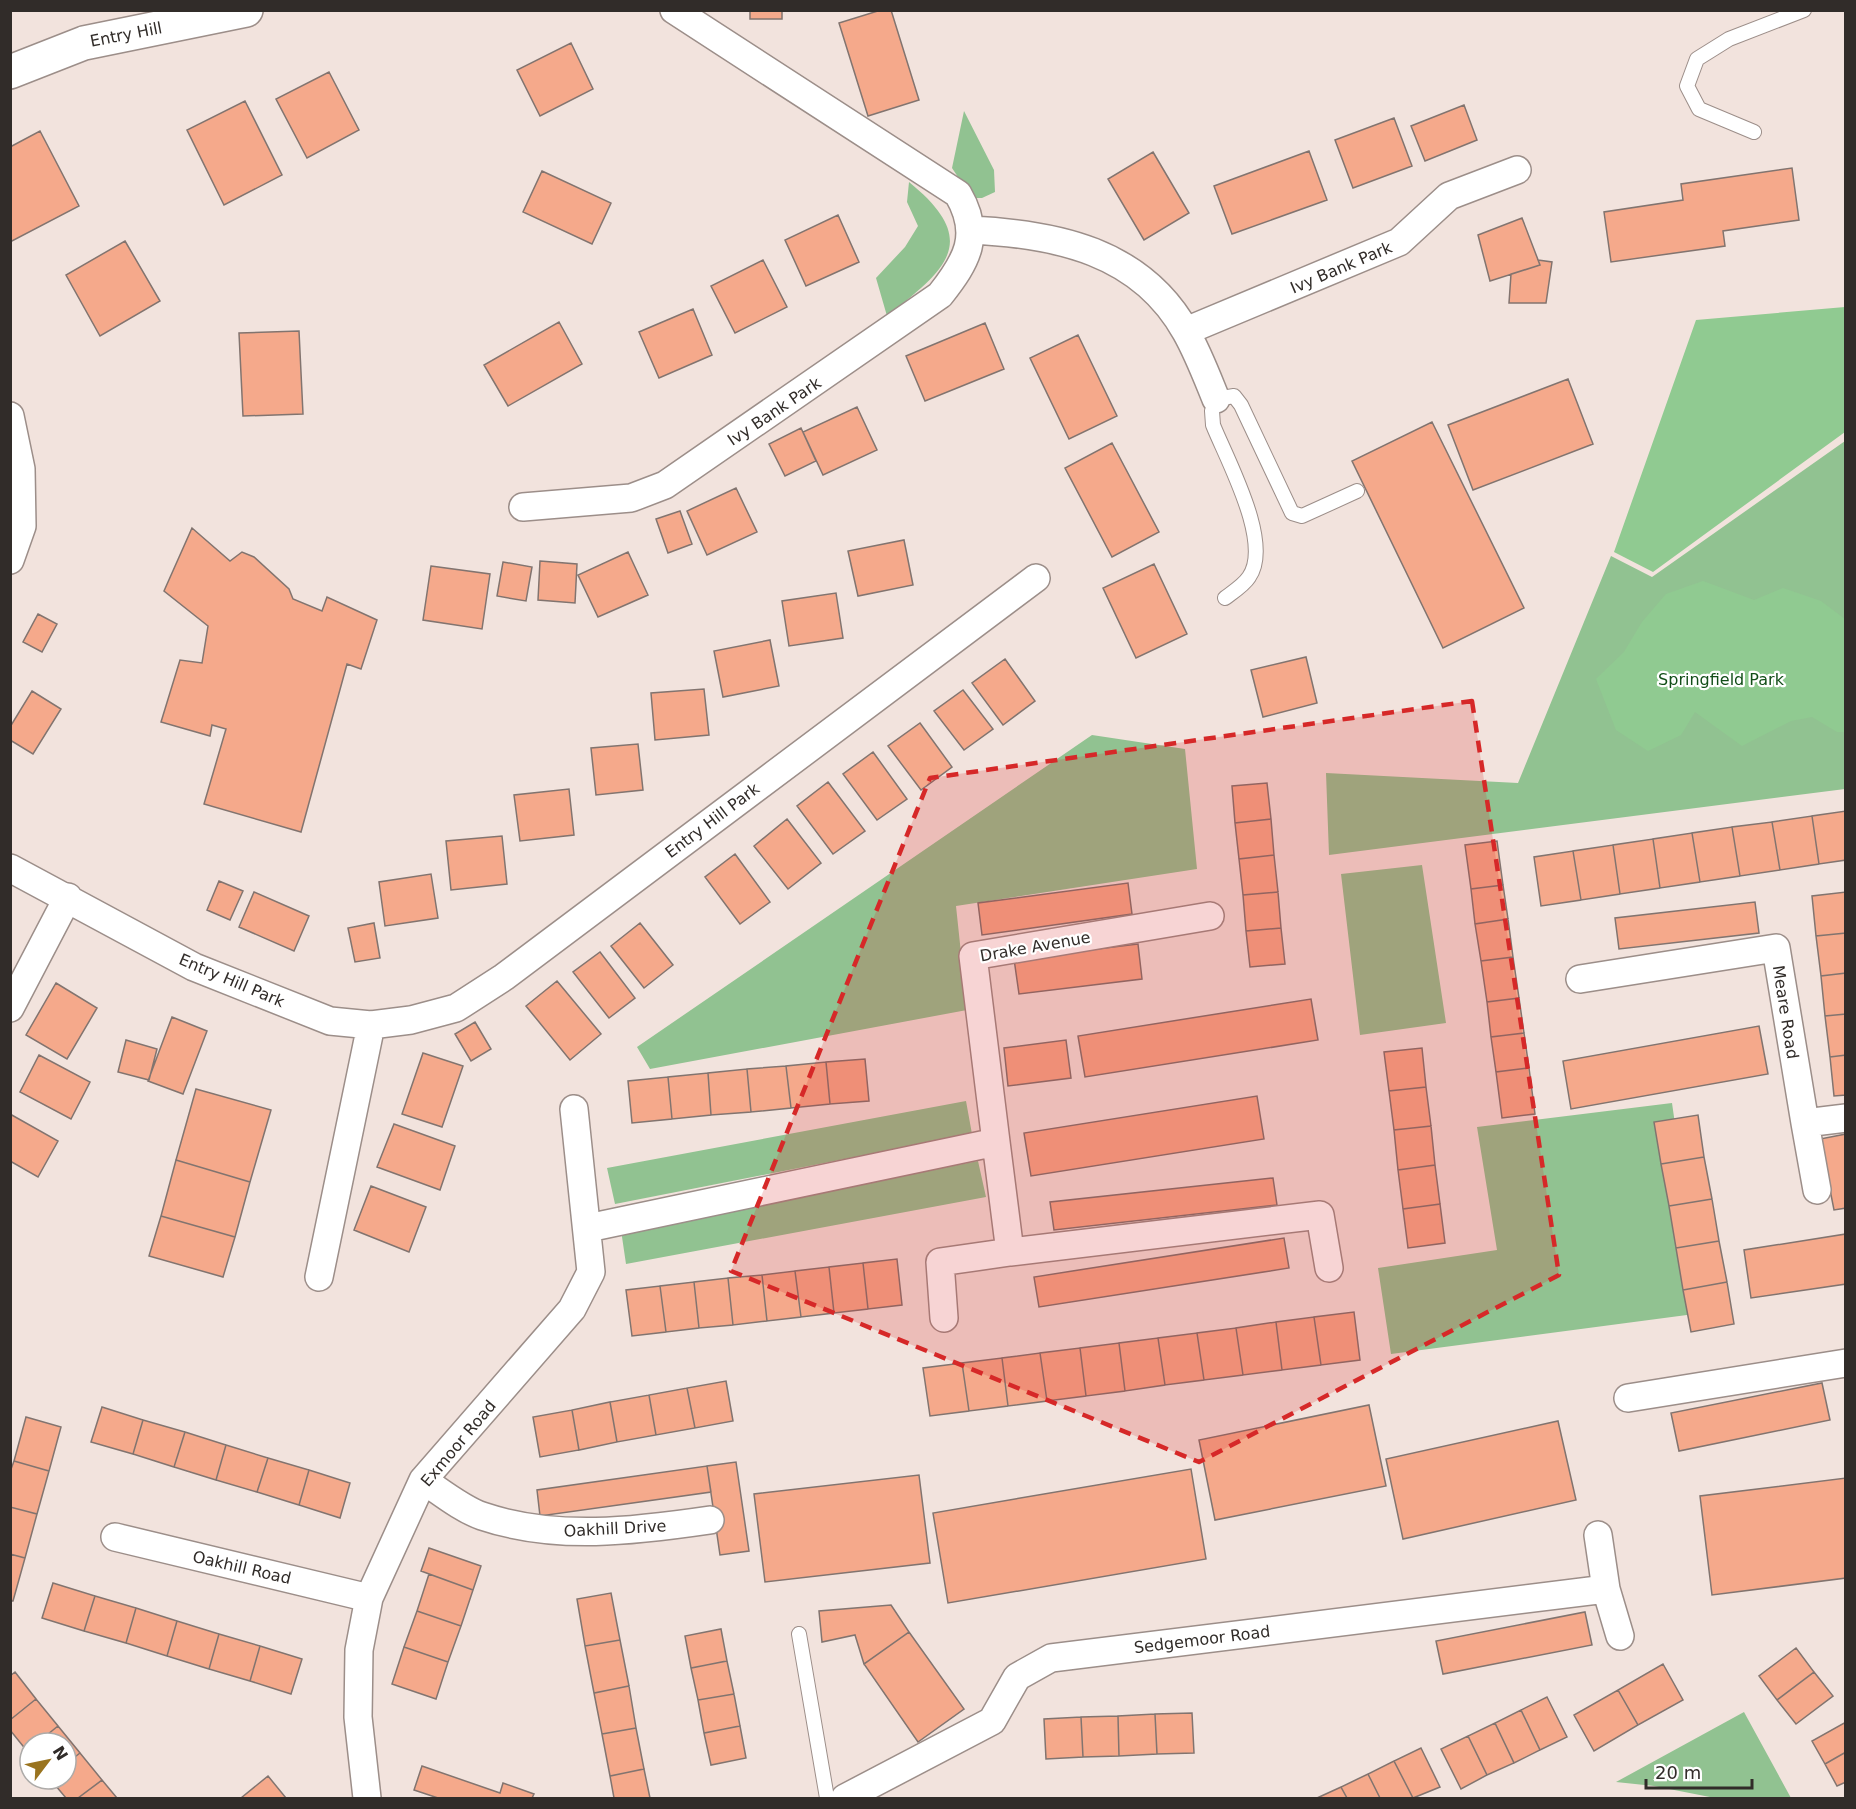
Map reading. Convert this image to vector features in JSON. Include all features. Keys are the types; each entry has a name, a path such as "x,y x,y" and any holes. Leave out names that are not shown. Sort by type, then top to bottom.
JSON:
{"street":[{"name":"Entry Hill","path":"10,72 84,42 246,10"},
{"path":"674,10 958,194 966,209 971,230 1024,233 1066,242 1134,270 1159,294 1186,331 1216,399"},
{"name":"Ivy Bank Park","path":"1186,331 1399,242 1449,196 1517,170"},
{"name":"Ivy Bank Park","path":"523,507 632,498 665,485 940,295 963,266 971,230"},
{"path":"10,416 21,469 22,526 10,560"},
{"name":"Entry Hill Park","path":"10,868 68,897 194,967 330,1021 371,1025 411,1020 456,1008 504,977 1036,578"},
{"path":"10,1008 68,897"},
{"name":"Drake Avenue","path":"1010,1252 973,956 1210,916"},
{"name":"Meare Road","path":"1580,979 1776,948 1805,1123"},
{"path":"320,1277 371,1025"},
{"name":"Exmoor Road","path":"368,1798 358,1717 359,1650 369,1598 423,1480 572,1309 591,1272 574,1109"},
{"path":"1817,1190 1805,1123 1845,1118"},
{"path":"588,1228 996,1142"},
{"path":"944,1318 940,1262 1010,1252 1320,1215 1329,1268"},
{"path":"1628,1398 1845,1363"},
{"name":"Oakhill Drive","path":"423,1480 481,1516 553,1532 650,1529 710,1520"},
{"path":"1598,1535 1606,1589 1620,1636"},
{"name":"Oakhill Road","path":"115,1537 369,1598"},
{"name":"Sedgemoor Road","path":"845,1798 992,1721 1017,1677 1051,1658 1606,1589"}],"lane":[{"path":"1754,132 1699,109 1688,86 1697,59 1729,39 1804,10"},
{"path":"1225,598 1250,577 1257,558 1254,527 1213,425 1212,411 1216,399 1234,396 1241,405 1292,513 1302,516 1357,490"},
{"path":"799,1634 827,1798"}],"highlighted area":[{"path":"1472,701 1559,1275 1199,1462 731,1271 930,778"}],"green space":[{"path":"964,111 994,170 995,192 982,198 972,198 952,168"},
{"path":"909,182 932,203 945,222 950,239 948,254 939,269 925,284 887,316 876,278 905,247 918,226 907,202"},
{"path":"1845,307 1845,432 1653,572 1614,552 1696,320"},
{"name":"Springfield Park","path":"1845,441 1845,789 1329,855 1326,773 1518,783 1611,556 1652,577"},
{"path":"1703,581 1754,600 1783,588 1821,601 1845,619 1845,732 1837,732 1812,717 1791,721 1742,746 1695,712 1681,735 1648,751 1616,730 1596,679 1624,652 1642,622 1666,594"},
{"path":"1092,735 1185,749 1197,869 956,906 967,1010 650,1069 637,1047"},
{"path":"1422,865 1446,1023 1360,1035 1341,874"},
{"path":"966,1101 972,1134 615,1204 607,1168"},
{"path":"1672,1103 1702,1313 1391,1354 1378,1268 1497,1250 1477,1127"},
{"path":"978,1161 986,1197 626,1264 621,1230"},
{"path":"1744,1712 1791,1798 1715,1798 1654,1786 1616,1782"}],"building":[{"path":"750,10 782,10 782,19 750,19"},
{"path":"881,10 891,10 919,100 868,116 839,23"},
{"path":"571,43 593,89 540,116 517,70"},
{"path":"329,72 359,130 307,158 276,99"},
{"path":"245,101 282,175 224,205 187,130"},
{"path":"1464,105 1477,140 1425,161 1411,126"},
{"path":"1394,118 1412,166 1353,188 1335,140"},
{"path":"40,131 79,206 10,242 10,147"},
{"path":"1309,151 1327,200 1232,234 1214,186"},
{"path":"1153,152 1189,213 1144,240 1108,179"},
{"path":"1792,168 1799,220 1723,231 1725,246 1611,262 1604,212 1683,200 1681,184"},
{"path":"542,171 611,203 592,244 523,212"},
{"path":"838,215 859,262 806,286 785,240"},
{"path":"1522,218 1540,265 1490,281 1478,235"},
{"path":"125,241 160,301 100,336 66,275"},
{"path":"763,260 787,307 735,333 711,286"},
{"path":"1538,260 1552,262 1546,303 1509,303 1511,274 1540,265"},
{"path":"693,309 712,355 659,378 639,332"},
{"path":"559,322 582,364 508,406 484,365"},
{"path":"985,323 1004,369 925,401 906,356"},
{"path":"299,331 303,414 243,416 239,333"},
{"path":"1078,335 1117,416 1069,439 1030,358"},
{"path":"1568,379 1593,444 1473,490 1448,425"},
{"path":"857,407 877,450 823,475 803,432"},
{"path":"1432,422 1524,608 1443,648 1352,461"},
{"path":"801,428 816,461 785,476 769,444"},
{"path":"1112,443 1159,532 1112,557 1065,468"},
{"path":"736,488 757,532 707,555 687,511"},
{"path":"680,511 692,544 668,553 656,519"},
{"path":"192,528 230,561 242,552 254,557 289,589 293,599 322,611 327,597 377,620 361,669 347,664 301,832 204,804 226,729 212,725 210,736 161,722 180,660 202,663 208,626 164,591"},
{"path":"904,540 913,585 858,596 848,551"},
{"path":"628,552 648,595 598,617 578,575"},
{"path":"540,561 577,564 575,603 538,600"},
{"path":"503,562 532,567 526,601 497,596"},
{"path":"1154,564 1187,634 1136,658 1103,588"},
{"path":"431,566 490,574 482,629 423,620"},
{"path":"836,593 843,638 789,646 782,601"},
{"path":"38,614 57,624 42,652 23,642"},
{"path":"770,640 779,686 723,697 714,651"},
{"path":"1306,657 1317,703 1263,717 1251,670"},
{"path":"1005,659 1035,701 1003,725 972,683"},
{"path":"704,689 709,735 655,740 651,693"},
{"path":"963,690 993,729 964,750 934,711"},
{"path":"32,691 61,709 33,754 10,740 10,727"},
{"path":"920,723 952,767 921,790 888,746"},
{"path":"638,744 643,790 596,795 591,748"},
{"path":"873,752 907,799 877,820 843,774"},
{"path":"828,782 865,831 833,854 797,806"},
{"path":"1267,783 1271,819 1235,823 1232,786"},
{"path":"569,789 574,835 520,841 514,795"},
{"path":"1846,811 1846,860 1819,864 1812,816"},
{"path":"1812,816 1819,864 1780,870 1772,822"},
{"path":"787,819 821,863 788,889 754,846"},
{"path":"1271,819 1274,855 1239,859 1235,823"},
{"path":"1772,822 1780,870 1740,876 1732,827"},
{"path":"1732,827 1740,876 1700,882 1692,833"},
{"path":"1692,833 1700,882 1660,888 1653,839"},
{"path":"502,836 507,884 451,890 446,841"},
{"path":"1653,839 1660,888 1620,894 1613,845"},
{"path":"1497,841 1503,885 1471,889 1465,845"},
{"path":"1613,845 1620,894 1581,900 1573,851"},
{"path":"1573,851 1581,900 1541,906 1534,857"},
{"path":"735,854 770,902 740,924 705,877"},
{"path":"1274,855 1278,892 1243,895 1239,859"},
{"path":"431,874 438,918 385,926 379,882"},
{"path":"219,881 243,891 230,920 207,910"},
{"path":"1128,883 1132,914 982,935 978,903"},
{"path":"1503,885 1508,919 1475,924 1471,889"},
{"path":"254,892 309,916 294,951 239,927"},
{"path":"1278,892 1281,928 1246,931 1243,895"},
{"path":"1846,892 1846,933 1816,936 1812,896"},
{"path":"1755,902 1759,933 1619,949 1615,918"},
{"path":"1508,919 1513,957 1481,961 1475,924"},
{"path":"374,923 380,958 355,962 348,928"},
{"path":"640,923 673,965 644,988 611,946"},
{"path":"1281,928 1285,964 1250,967 1246,931"},
{"path":"1846,933 1846,973 1821,976 1816,936"},
{"path":"1138,944 1142,979 1019,994 1014,959"},
{"path":"600,952 635,998 609,1018 573,972"},
{"path":"1513,957 1519,998 1487,1002 1481,961"},
{"path":"1846,973 1846,1014 1825,1016 1821,976"},
{"path":"557,981 601,1034 570,1060 526,1006"},
{"path":"56,983 97,1008 67,1059 26,1035"},
{"path":"1519,998 1524,1033 1491,1037 1487,1002"},
{"path":"1311,999 1318,1040 1085,1077 1078,1036"},
{"path":"1846,1014 1846,1055 1830,1057 1825,1016"},
{"path":"172,1017 207,1031 183,1094 148,1081"},
{"path":"475,1022 491,1049 471,1061 455,1034"},
{"path":"1759,1026 1768,1074 1571,1109 1563,1061"},
{"path":"1524,1033 1529,1068 1496,1072 1491,1037"},
{"path":"126,1040 157,1049 149,1080 118,1072"},
{"path":"1066,1040 1071,1078 1008,1086 1004,1048"},
{"path":"1422,1048 1426,1087 1389,1091 1384,1052"},
{"path":"423,1053 463,1066 442,1127 402,1114"},
{"path":"39,1055 90,1082 71,1119 20,1092"},
{"path":"1846,1055 1846,1095 1834,1096 1830,1057"},
{"path":"865,1059 869,1101 830,1104 826,1062"},
{"path":"826,1062 830,1104 791,1108 786,1066"},
{"path":"786,1066 791,1108 751,1112 747,1069"},
{"path":"1529,1068 1535,1114 1502,1118 1496,1072"},
{"path":"747,1069 751,1112 711,1115 708,1073"},
{"path":"708,1073 711,1115 672,1119 668,1077"},
{"path":"668,1077 672,1119 632,1123 628,1081"},
{"path":"1426,1087 1431,1126 1394,1130 1389,1091"},
{"path":"196,1089 271,1110 250,1182 176,1160"},
{"path":"1257,1096 1264,1139 1031,1176 1024,1133"},
{"path":"10,1114 58,1141 38,1177 10,1161"},
{"path":"1698,1115 1704,1157 1661,1164 1654,1122"},
{"path":"394,1124 455,1146 440,1190 377,1167"},
{"path":"1431,1126 1435,1165 1398,1170 1394,1130"},
{"path":"1846,1134 1846,1208 1834,1210 1820,1139"},
{"path":"1704,1157 1712,1199 1669,1206 1661,1164"},
{"path":"176,1160 250,1182 235,1237 161,1216"},
{"path":"1435,1165 1440,1204 1403,1209 1398,1170"},
{"path":"1273,1178 1277,1205 1054,1230 1050,1202"},
{"path":"371,1186 426,1207 409,1252 354,1230"},
{"path":"1712,1199 1719,1241 1676,1248 1669,1206"},
{"path":"1440,1204 1445,1243 1408,1248 1403,1209"},
{"path":"161,1216 235,1237 223,1277 149,1256"},
{"path":"1846,1234 1846,1284 1751,1298 1744,1250"},
{"path":"1284,1238 1289,1268 1039,1307 1034,1277"},
{"path":"1719,1241 1727,1282 1683,1290 1676,1248"},
{"path":"897,1259 902,1305 868,1309 863,1263"},
{"path":"863,1263 868,1309 834,1313 829,1267"},
{"path":"829,1267 834,1313 801,1317 795,1271"},
{"path":"795,1271 801,1317 767,1321 762,1275"},
{"path":"762,1275 767,1321 733,1325 728,1278"},
{"path":"728,1278 733,1325 699,1328 694,1282"},
{"path":"694,1282 699,1328 666,1332 660,1286"},
{"path":"1727,1282 1734,1324 1691,1332 1683,1290"},
{"path":"660,1286 666,1332 632,1336 626,1290"},
{"path":"1354,1312 1360,1360 1321,1365 1314,1317"},
{"path":"1314,1317 1321,1365 1282,1370 1276,1322"},
{"path":"1276,1322 1282,1370 1243,1375 1236,1328"},
{"path":"1236,1328 1243,1375 1204,1380 1197,1333"},
{"path":"1197,1333 1204,1380 1165,1385 1158,1338"},
{"path":"1158,1338 1165,1385 1125,1391 1119,1343"},
{"path":"1119,1343 1125,1391 1086,1396 1080,1348"},
{"path":"1080,1348 1086,1396 1047,1401 1040,1353"},
{"path":"1040,1353 1047,1401 1008,1406 1002,1358"},
{"path":"1002,1358 1008,1406 969,1411 962,1363"},
{"path":"962,1363 969,1411 930,1416 923,1368"},
{"path":"726,1381 733,1421 695,1428 687,1388"},
{"path":"1822,1383 1830,1420 1679,1451 1671,1413"},
{"path":"687,1388 695,1428 656,1435 649,1395"},
{"path":"649,1395 656,1435 617,1442 610,1402"},
{"path":"610,1402 617,1442 579,1450 572,1410"},
{"path":"1369,1405 1386,1486 1215,1520 1199,1440"},
{"path":"102,1407 143,1420 133,1454 91,1442"},
{"path":"572,1410 579,1450 540,1457 533,1417"},
{"path":"26,1417 61,1427 49,1471 14,1461"},
{"path":"143,1420 185,1432 174,1467 133,1454"},
{"path":"1558,1421 1576,1500 1403,1539 1386,1459"},
{"path":"185,1432 226,1445 216,1480 174,1467"},
{"path":"226,1445 268,1458 257,1492 216,1480"},
{"path":"268,1458 309,1470 299,1505 257,1492"},
{"path":"14,1461 49,1471 37,1514 10,1507 10,1472"},
{"path":"736,1462 749,1551 720,1555 707,1466"},
{"path":"707,1466 711,1492 540,1516 537,1490"},
{"path":"1191,1469 1206,1559 948,1603 933,1513"},
{"path":"309,1470 350,1483 340,1518 299,1505"},
{"path":"919,1475 930,1563 765,1582 754,1494"},
{"path":"1846,1478 1846,1578 1712,1595 1700,1496"},
{"path":"10,1507 37,1514 25,1558 10,1554"},
{"path":"429,1548 481,1566 473,1590 421,1571"},
{"path":"10,1554 25,1558 13,1601 10,1601"},
{"path":"429,1574 473,1590 461,1626 417,1611"},
{"path":"53,1583 95,1596 84,1631 42,1618"},
{"path":"611,1593 620,1640 585,1646 577,1599"},
{"path":"95,1596 136,1608 126,1643 84,1631"},
{"path":"891,1605 909,1632 864,1664 855,1635 822,1642 819,1611"},
{"path":"136,1608 177,1621 167,1656 126,1643"},
{"path":"417,1611 461,1626 448,1662 404,1647"},
{"path":"1585,1612 1592,1645 1443,1674 1436,1641"},
{"path":"177,1621 219,1634 209,1669 167,1656"},
{"path":"721,1629 727,1661 691,1668 685,1636"},
{"path":"909,1632 964,1709 918,1742 864,1664"},
{"path":"219,1634 260,1646 250,1681 209,1669"},
{"path":"620,1640 629,1686 594,1693 585,1646"},
{"path":"260,1646 302,1659 291,1694 250,1681"},
{"path":"404,1647 448,1662 436,1699 392,1684"},
{"path":"1796,1648 1814,1672 1777,1700 1759,1676"},
{"path":"727,1661 734,1694 698,1700 691,1668"},
{"path":"1663,1664 1683,1700 1638,1725 1618,1690"},
{"path":"15,1672 36,1699 10,1720 10,1676"},
{"path":"1814,1672 1833,1696 1796,1724 1777,1700"},
{"path":"629,1686 636,1728 602,1734 594,1693"},
{"path":"1618,1690 1638,1725 1594,1751 1574,1715"},
{"path":"734,1694 740,1726 704,1733 698,1700"},
{"path":"1547,1697 1567,1737 1540,1750 1521,1710"},
{"path":"36,1699 58,1726 52,1731 18,1731 18,1740 10,1730 10,1720"},
{"path":"1521,1710 1540,1750 1514,1763 1495,1723"},
{"path":"1192,1713 1194,1753 1157,1754 1155,1714"},
{"path":"1155,1714 1157,1754 1119,1756 1118,1716"},
{"path":"1118,1716 1119,1756 1083,1757 1081,1717"},
{"path":"1081,1717 1083,1757 1046,1759 1044,1719"},
{"path":"1846,1722 1846,1752 1825,1764 1812,1741"},
{"path":"1495,1723 1514,1763 1487,1775 1468,1736"},
{"path":"58,1726 62,1731 52,1731"},
{"path":"740,1726 746,1758 711,1765 704,1733"},
{"path":"636,1728 644,1769 610,1776 602,1734"},
{"path":"1468,1736 1487,1775 1461,1789 1441,1749"},
{"path":"1421,1748 1440,1787 1413,1798 1394,1761"},
{"path":"1846,1752 1846,1782 1837,1786 1825,1764"},
{"path":"80,1753 102,1780 78,1798 66,1798 60,1791 78,1791 78,1755"},
{"path":"1394,1761 1413,1798 1380,1798 1368,1774"},
{"path":"422,1766 500,1793 503,1783 534,1794 532,1798 438,1798 414,1790"},
{"path":"644,1769 650,1798 614,1798 610,1776"},
{"path":"1368,1774 1380,1798 1347,1798 1341,1787"},
{"path":"268,1776 286,1798 241,1798"},
{"path":"102,1780 117,1798 78,1798"},
{"path":"1341,1787 1347,1798 1317,1798"}]}
